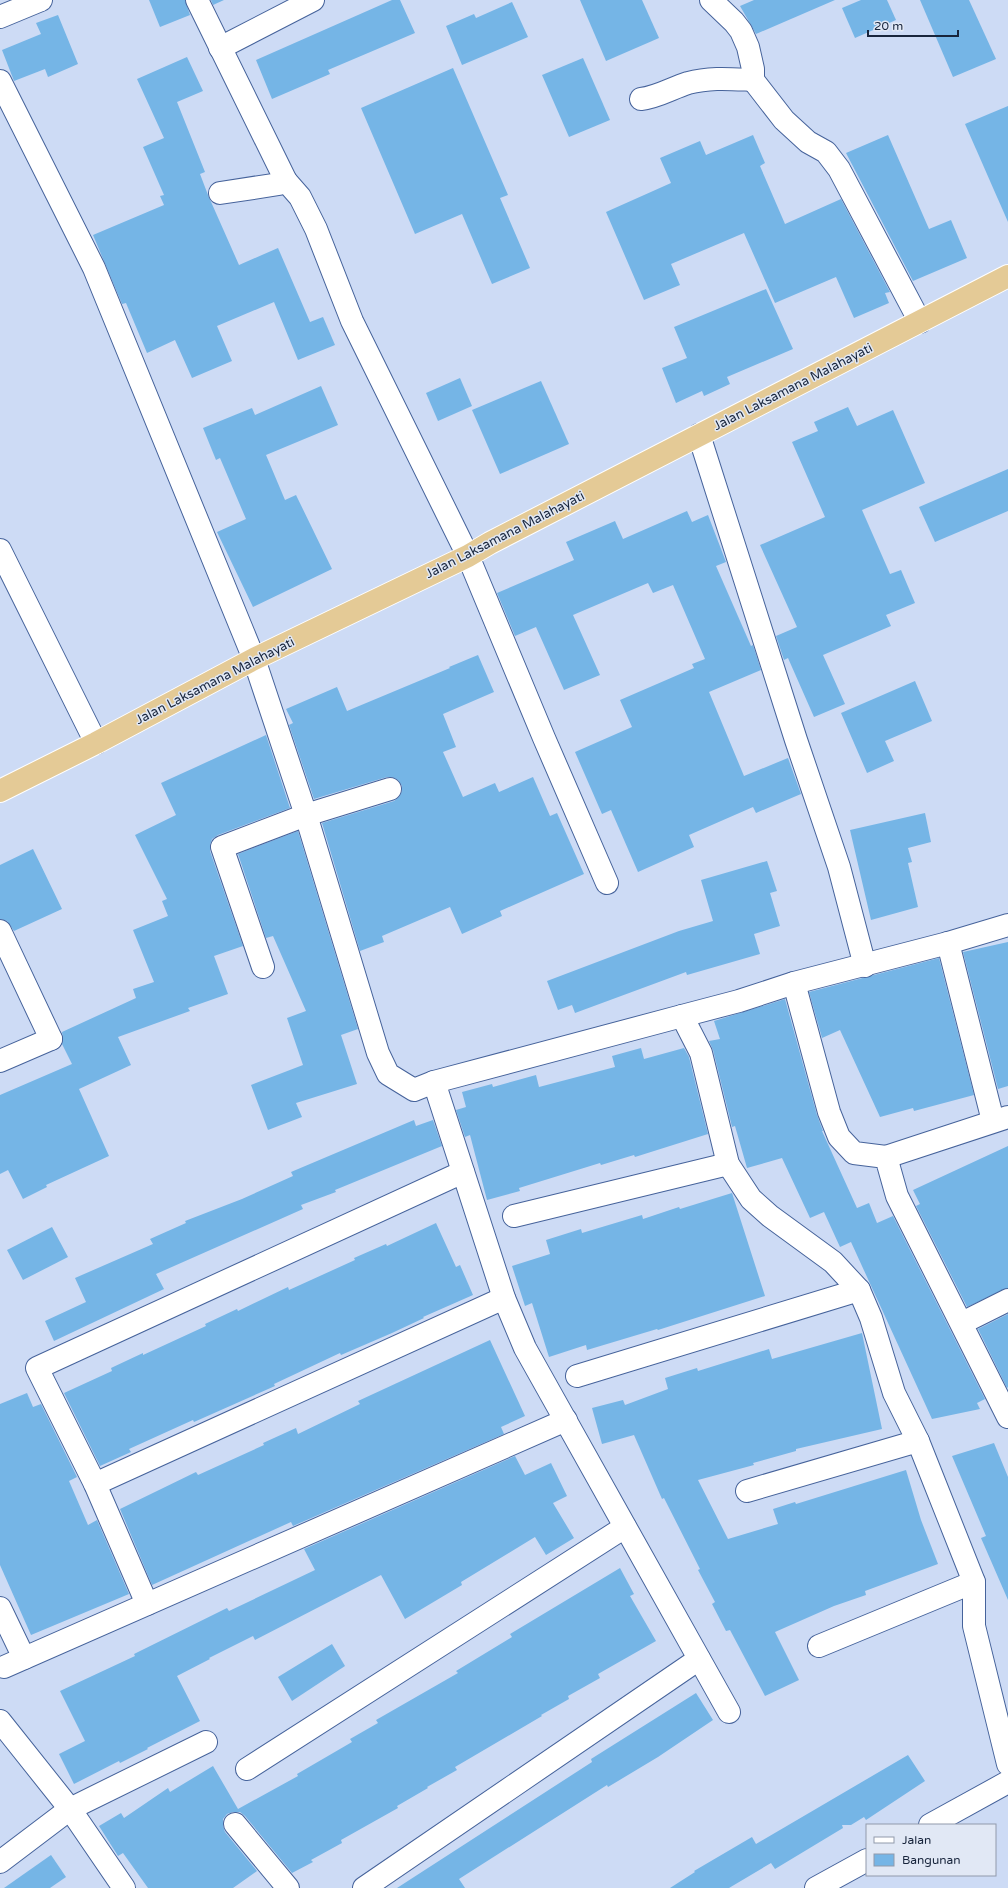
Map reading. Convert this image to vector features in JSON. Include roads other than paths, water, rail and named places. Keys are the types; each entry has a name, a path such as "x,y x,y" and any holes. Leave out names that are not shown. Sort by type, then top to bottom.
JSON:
{"highway":[{"name":"Jalan Laksamana Malahayati","path":"0,791 96,743 254,659 468,556 490,543 1008,276"}],"street":[{"path":"0,17 42,0"},
{"path":"197,0 286,181 300,197 316,229 352,321 468,556 544,738 607,883"},
{"path":"220,48 313,0"},
{"path":"711,0 734,22 741,31 748,47 753,69 753,80 784,120 796,132 826,152 840,169 920,322"},
{"path":"641,99 651,97 688,83 720,78 753,80"},
{"path":"0,81 94,268 254,659 306,815 378,1053 388,1074 414,1090 434,1082 739,1001 794,983 865,966 948,943 1008,924"},
{"path":"220,193 279,184 286,181"},
{"path":"699,435 796,740 839,867 865,966"},
{"path":"0,550 96,743"},
{"path":"263,967 222,847 306,815 390,789"},
{"path":"0,931 49,1039 0,1062"},
{"path":"794,983 829,1112 839,1137 854,1153 886,1157 1001,1119 948,943"},
{"path":"682,1016 701,1054 728,1164 751,1199 770,1216 833,1262 858,1290 871,1318 894,1393 918,1441 974,1582 974,1626 1004,1722 1008,1764"},
{"path":"434,1082 504,1298 525,1348 729,1712"},
{"path":"886,1157 897,1196 1008,1417"},
{"path":"514,1216 728,1164"},
{"path":"147,1604 95,1484 37,1368 463,1172"},
{"path":"577,1376 858,1290"},
{"path":"95,1484 504,1298"},
{"path":"962,1323 1008,1300"},
{"path":"4,1667 566,1420"},
{"path":"747,1491 918,1441"},
{"path":"247,1769 626,1527"},
{"path":"819,1646 974,1582"},
{"path":"0,1608 24,1658"},
{"path":"364,1888 699,1659"},
{"path":"0,1721 70,1809 124,1888"},
{"path":"0,1862 70,1809 206,1742"},
{"path":"932,1824 1008,1782"},
{"path":"235,1824 288,1888"},
{"path":"816,1888 866,1861"}]}
